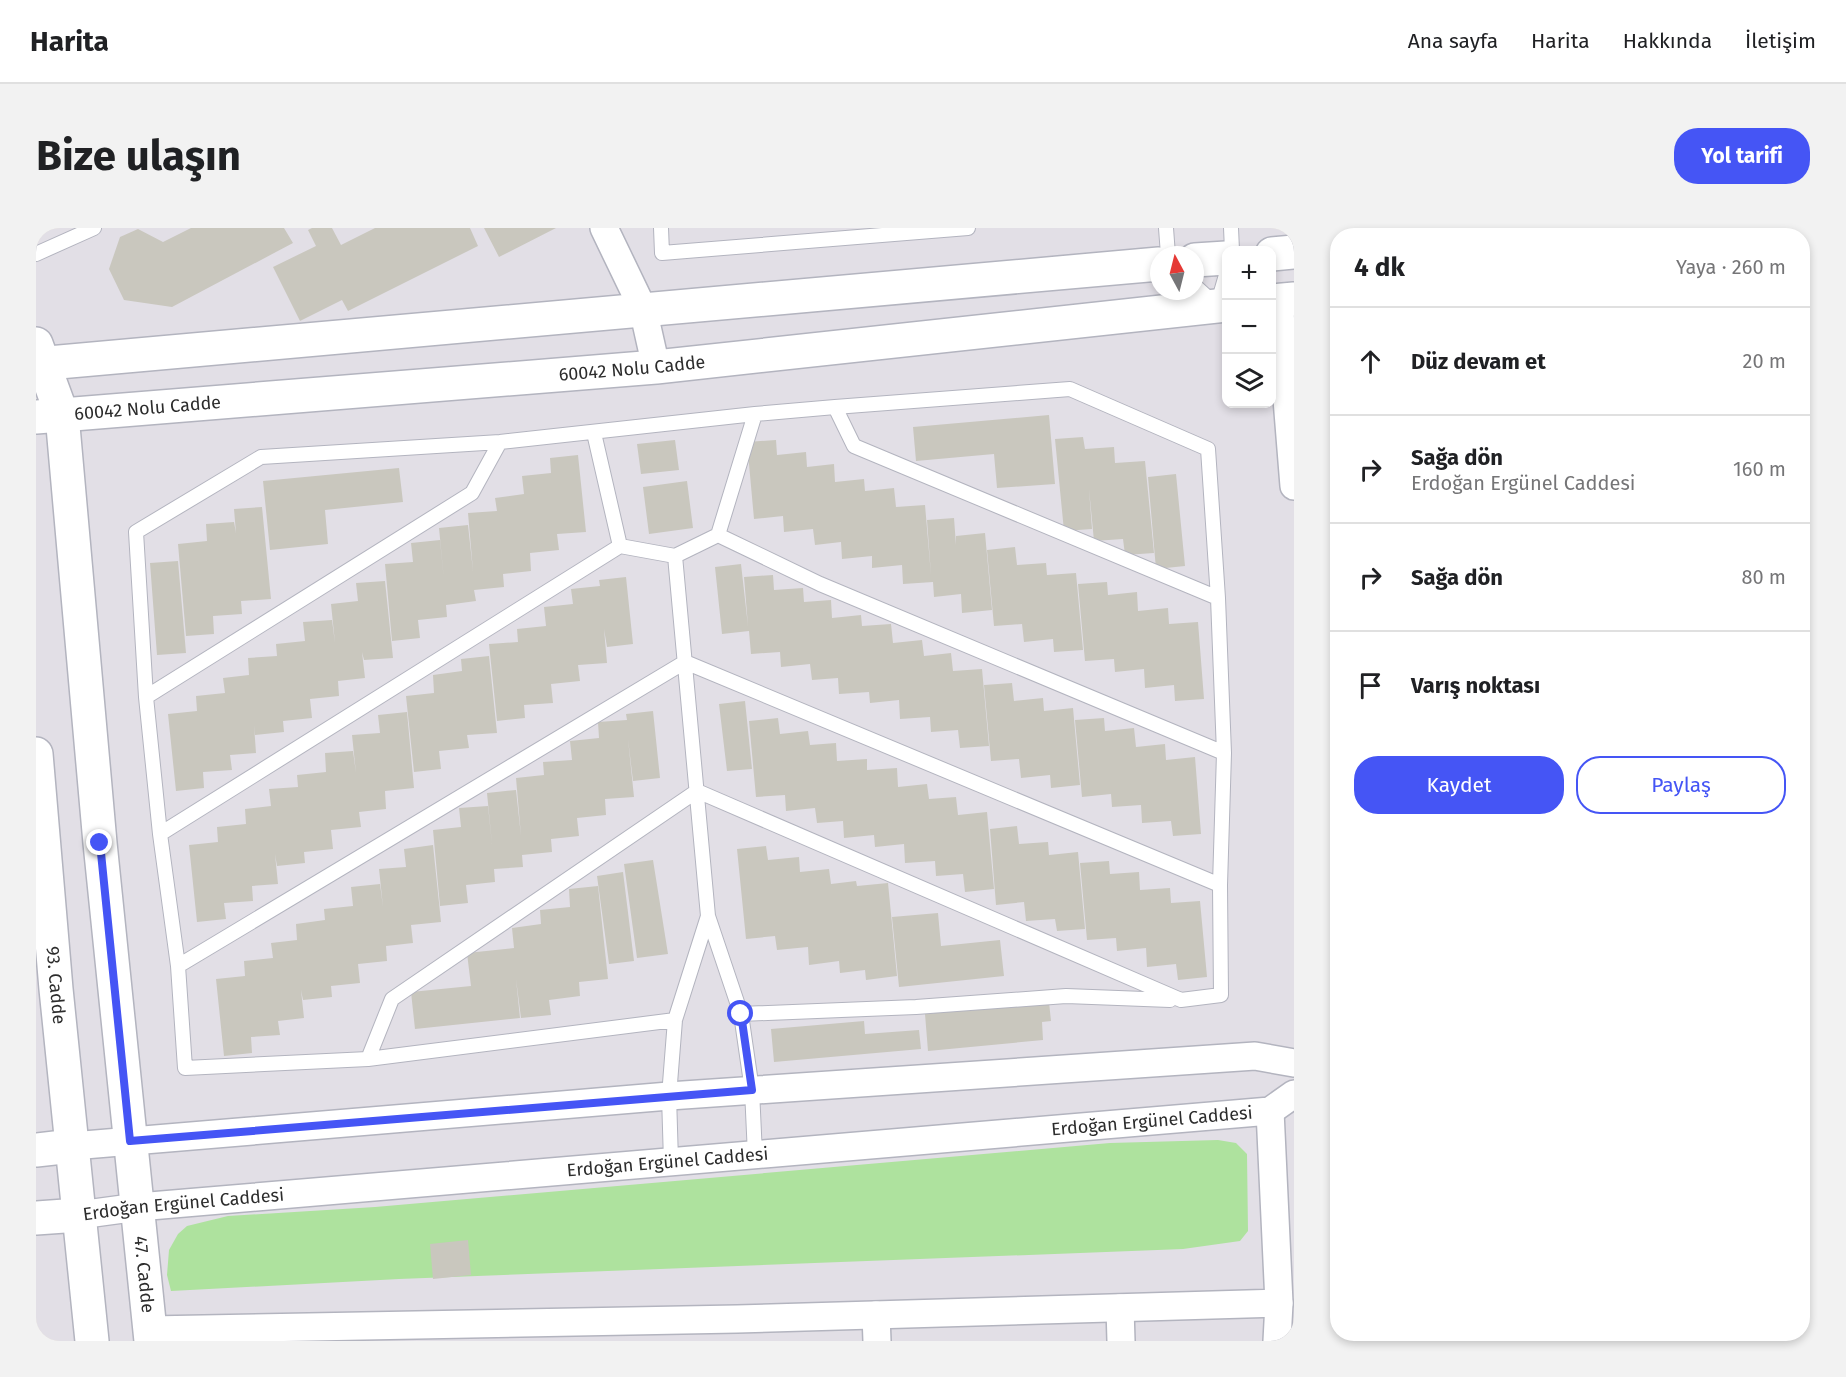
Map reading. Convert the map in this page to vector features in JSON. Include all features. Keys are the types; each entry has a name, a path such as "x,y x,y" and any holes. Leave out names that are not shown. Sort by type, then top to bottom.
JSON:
{"street":[{"path":"604,228 643,309 656,367"},
{"path":"1276,254 1294,252"},
{"path":"1204,259 1222,258"},
{"path":"39,358 1150,265"},
{"name":"60042 Nolu Cadde","path":"49,416 656,367 1213,299"},
{"path":"1282,300 1294,486"},
{"name":"47. Cadde","path":"39,358 49,416 100,843 150,1336"},
{"name":"93. Cadde","path":"36,754 79,1215"},
{"path":"36,1150 752,1090 1256,1056 1294,1063"},
{"name":"Erdoğan Ergünel Caddesi","path":"36,1218 138,1207 1270,1111 1294,1094"},
{"path":"1270,1111 1279,1303 1277,1341"},
{"path":"79,1215 92,1341"},
{"path":"150,1336 876,1328 1120,1308 1279,1303"},
{"path":"1120,1308 1121,1341"}],"lane":[{"path":"36,254 94,228"},
{"path":"661,228 662,253 968,228"},
{"path":"1166,228 1167,246"},
{"path":"1231,228 1232,246"},
{"path":"1213,299 1222,284"},
{"path":"675,1020 368,1059 185,1068 178,966 160,834 146,697 136,532 261,457 500,442 835,407 1070,389 1208,449 1218,598 1224,753 1220,885 1221,995 1181,1000 1066,996 916,1007 741,1014"},
{"path":"835,407 854,446 1218,598"},
{"path":"160,834 620,546 675,556 718,534 756,414"},
{"path":"594,433 620,546"},
{"path":"146,697 472,493 500,442"},
{"path":"718,534 820,584 1224,753"},
{"path":"675,556 708,916 741,1014 752,1090 755,1155"},
{"path":"685,662 1220,885"},
{"path":"178,966 685,662"},
{"path":"697,791 1181,1000"},
{"path":"368,1059 392,999 697,791"},
{"path":"671,1161 669,1096 675,1020 708,916"}],"shaded area":[{"path":"36,228 1294,228 1294,1341 36,1341"}],"green space":[{"path":"1218,1140 1236,1143 1247,1154 1248,1231 1240,1241 1183,1249 399,1279 171,1291 167,1275 169,1250 178,1234 187,1226 228,1216 375,1207 1110,1143"}],"building":[{"path":"191,228 284,228 293,243 172,307 124,300 109,269 120,237 138,229 163,242"},
{"path":"332,228 341,245 375,228 470,228 478,246 348,311 342,300 300,321 273,267 316,246 308,230"},
{"path":"484,228 556,228 499,257"},
{"path":"1049,415 1055,484 997,488 994,454 916,461 913,427"},
{"path":"1083,437 1085,449 1114,447 1115,463 1145,461 1154,553 1125,555 1123,539 1094,541 1089,489 1092,529 1064,531 1055,439"},
{"path":"675,440 679,470 641,474 637,444"},
{"path":"776,440 777,455 806,452 807,467 834,464 835,482 864,479 865,491 894,488 896,507 925,505 931,575 927,520 954,518 956,545 956,536 985,533 992,610 962,613 961,594 934,597 933,582 903,584 902,565 872,568 872,556 842,559 841,542 815,545 813,529 784,532 783,516 754,519 747,442"},
{"path":"578,455 586,532 557,534 559,550 530,553 531,571 503,574 504,587 474,590 476,601 446,605 447,617 418,620 420,638 392,641 385,564 413,562 411,543 440,540 444,580 439,528 468,525 473,571 468,513 497,511 495,498 524,494 522,476 551,473 550,458"},
{"path":"399,468 403,502 325,510 328,544 270,550 263,481"},
{"path":"1176,474 1185,566 1156,569 1148,477"},
{"path":"687,481 693,528 649,534 643,487"},
{"path":"262,507 271,599 241,601 242,614 213,616 214,634 186,636 178,544 207,541 206,524 234,522 236,533 234,509"},
{"path":"1015,547 1017,565 1046,563 1047,575 1076,573 1083,650 1054,652 1053,639 1024,642 1022,624 994,626 987,550"},
{"path":"178,561 186,653 157,655 150,563"},
{"path":"741,564 748,626 744,577 773,575 774,590 803,588 804,602 831,600 832,618 861,615 862,626 891,624 893,643 922,640 924,656 951,653 953,671 982,669 989,746 960,748 958,730 931,732 930,717 900,719 899,700 870,703 869,692 839,694 838,678 812,680 810,664 781,667 780,652 751,654 749,631 722,634 715,567"},
{"path":"626,577 633,644 607,647 604,629 607,663 578,665 580,681 551,684 553,703 524,705 525,718 497,721 489,644 518,642 517,629 546,626 544,607 573,604 571,589 600,586 599,580"},
{"path":"385,581 393,658 364,660 362,652 365,678 338,681 339,696 310,699 312,718 283,721 284,732 255,735 254,725 256,753 230,755 232,770 203,772 204,788 176,791 168,714 197,711 196,696 225,693 223,678 249,675 248,658 277,656 276,644 305,641 303,622 332,620 335,643 331,604 358,601 356,583"},
{"path":"1107,582 1108,595 1137,592 1138,611 1168,608 1169,624 1198,622 1204,699 1175,701 1174,685 1145,688 1144,669 1115,672 1114,659 1085,661 1078,584"},
{"path":"489,656 497,733 467,735 469,748 439,751 441,769 414,772 406,696 434,693 433,675 462,671 461,659"},
{"path":"1012,683 1014,701 1043,698 1044,711 1073,708 1080,785 1051,788 1050,775 1021,778 1019,759 991,761 984,685"},
{"path":"745,701 752,769 727,771 719,704"},
{"path":"653,711 660,778 633,781 628,739 634,797 605,799 606,815 577,818 579,836 551,839 552,852 522,855 523,867 494,869 495,882 466,885 468,903 440,906 433,830 461,827 459,808 488,806 492,844 487,793 516,790 521,836 516,778 544,775 543,762 572,760 570,741 599,738 598,722 627,720 626,714"},
{"path":"407,712 414,788 385,791 386,809 359,812 361,827 331,830 333,849 304,852 305,863 277,866 275,854 278,884 252,886 253,901 224,903 226,919 197,922 189,845 218,842 217,827 246,824 245,809 271,806 269,789 298,787 297,775 326,772 325,753 353,751 356,773 352,735 380,733 378,715"},
{"path":"778,718 780,734 808,731 810,745 836,743 837,761 867,759 867,770 897,768 898,787 927,784 929,799 956,797 958,815 987,812 994,889 965,892 963,874 936,876 935,861 905,863 904,844 875,847 874,835 844,838 843,821 817,823 815,808 786,811 785,795 756,797 749,721"},
{"path":"1104,718 1105,731 1134,728 1136,747 1165,744 1166,760 1195,757 1201,834 1173,836 1171,821 1142,823 1141,805 1112,807 1111,794 1082,797 1075,720"},
{"path":"1017,826 1019,844 1048,842 1049,855 1078,852 1085,929 1057,931 1055,919 1026,921 1024,902 996,905 990,829"},
{"path":"433,845 441,922 411,925 413,943 386,946 387,961 358,964 360,983 331,986 332,997 303,1000 301,990 304,1018 278,1021 280,1035 251,1037 252,1053 224,1056 216,979 245,976 244,961 273,958 271,943 297,940 296,924 325,920 324,909 353,906 351,887 380,884 383,907 379,869 406,867 404,849"},
{"path":"766,846 768,860 799,857 800,872 829,869 831,884 856,881 857,886 888,883 897,976 866,980 865,970 840,973 839,961 809,965 808,947 777,950 775,936 746,939 737,849"},
{"path":"653,860 668,954 637,958 624,864"},
{"path":"1109,861 1110,874 1139,872 1140,890 1170,888 1171,903 1200,901 1207,977 1178,980 1176,964 1147,967 1146,948 1117,951 1116,938 1087,940 1080,863"},
{"path":"623,872 634,961 609,964 597,876"},
{"path":"598,886 608,979 579,982 580,996 549,1000 551,1015 521,1018 516,979 520,1018 415,1029 411,992 471,986 467,953 514,948 512,928 541,924 540,910 570,907 569,889"},
{"path":"938,913 941,946 1000,940 1004,976 899,987 892,917"},
{"path":"1049,1002 1051,1021 1042,1022 1043,1040 928,1051 925,1014"},
{"path":"864,1021 865,1034 919,1030 921,1049 774,1062 771,1029"},
{"path":"468,1240 471,1275 433,1279 430,1244"}],"route":[{"path":"100,843 130,1141 752,1090 741,1014"}]}
